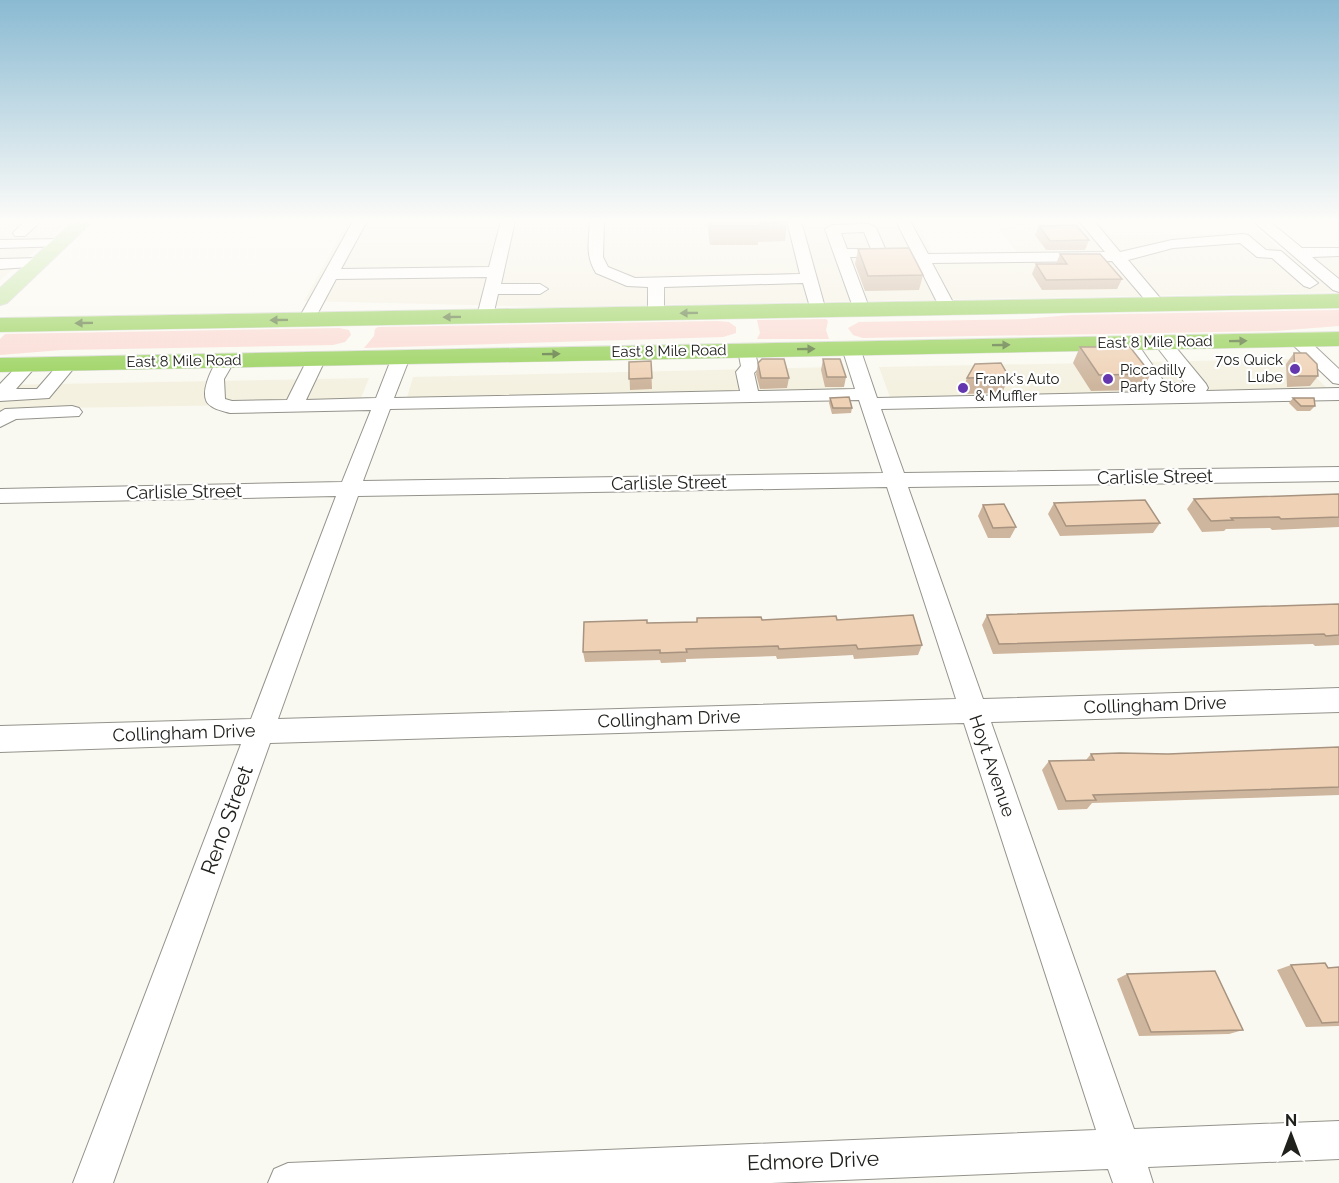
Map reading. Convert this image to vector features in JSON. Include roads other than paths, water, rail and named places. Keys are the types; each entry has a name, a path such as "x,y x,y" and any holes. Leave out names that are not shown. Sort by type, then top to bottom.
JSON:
{"highway":[{"path":"0,325 1339,301"},
{"path":"851,348 838,327 842,318 857,310"},
{"path":"735,312 748,327 747,350"},
{"path":"326,358 349,350 361,338 364,330 358,319"},
{"name":"East 8 Mile Road","path":"0,365 1339,339"}],"main road":[{"path":"1,297 24,276"}],"street":[{"path":"306,320 330,276"},
{"path":"485,316 495,276"},
{"path":"617,276 633,283 809,278 818,310"},
{"path":"848,276 857,310"},
{"path":"931,276 948,308"},
{"path":"1133,276 1158,305"},
{"path":"1302,276 1310,283"},
{"path":"1326,276 1339,287"},
{"path":"651,281 656,314"},
{"path":"490,289 540,289"},
{"path":"1298,340 1339,379"},
{"path":"1128,343 1160,388 1199,388 1162,342"},
{"name":"Hoyt Avenue","path":"851,348 1128,1166"},
{"path":"747,350 750,368 745,372 750,396"},
{"name":"Reno Street","path":"93,1183 350,488 401,357"},
{"path":"294,406 326,358"},
{"path":"226,360 214,382 216,402 230,407 750,396 868,399 1339,394"},
{"path":"26,413 69,363"},
{"path":"0,395 29,364"},
{"path":"0,395 42,394"},
{"path":"0,421 9,414 72,412"},
{"name":"Carlisle Street","path":"0,496 350,488 1339,474"},
{"name":"Collingham Drive","path":"0,739 1339,700"},
{"name":"Edmore Drive","path":"288,1183 1128,1166 1339,1140"}],"place":[{"name":"70s Quick Lube","path":"1295,369"},
{"name":"Piccadilly Party Store","path":"1108,379"},
{"name":"Frank's Auto & Muffler","path":"963,388"}]}
